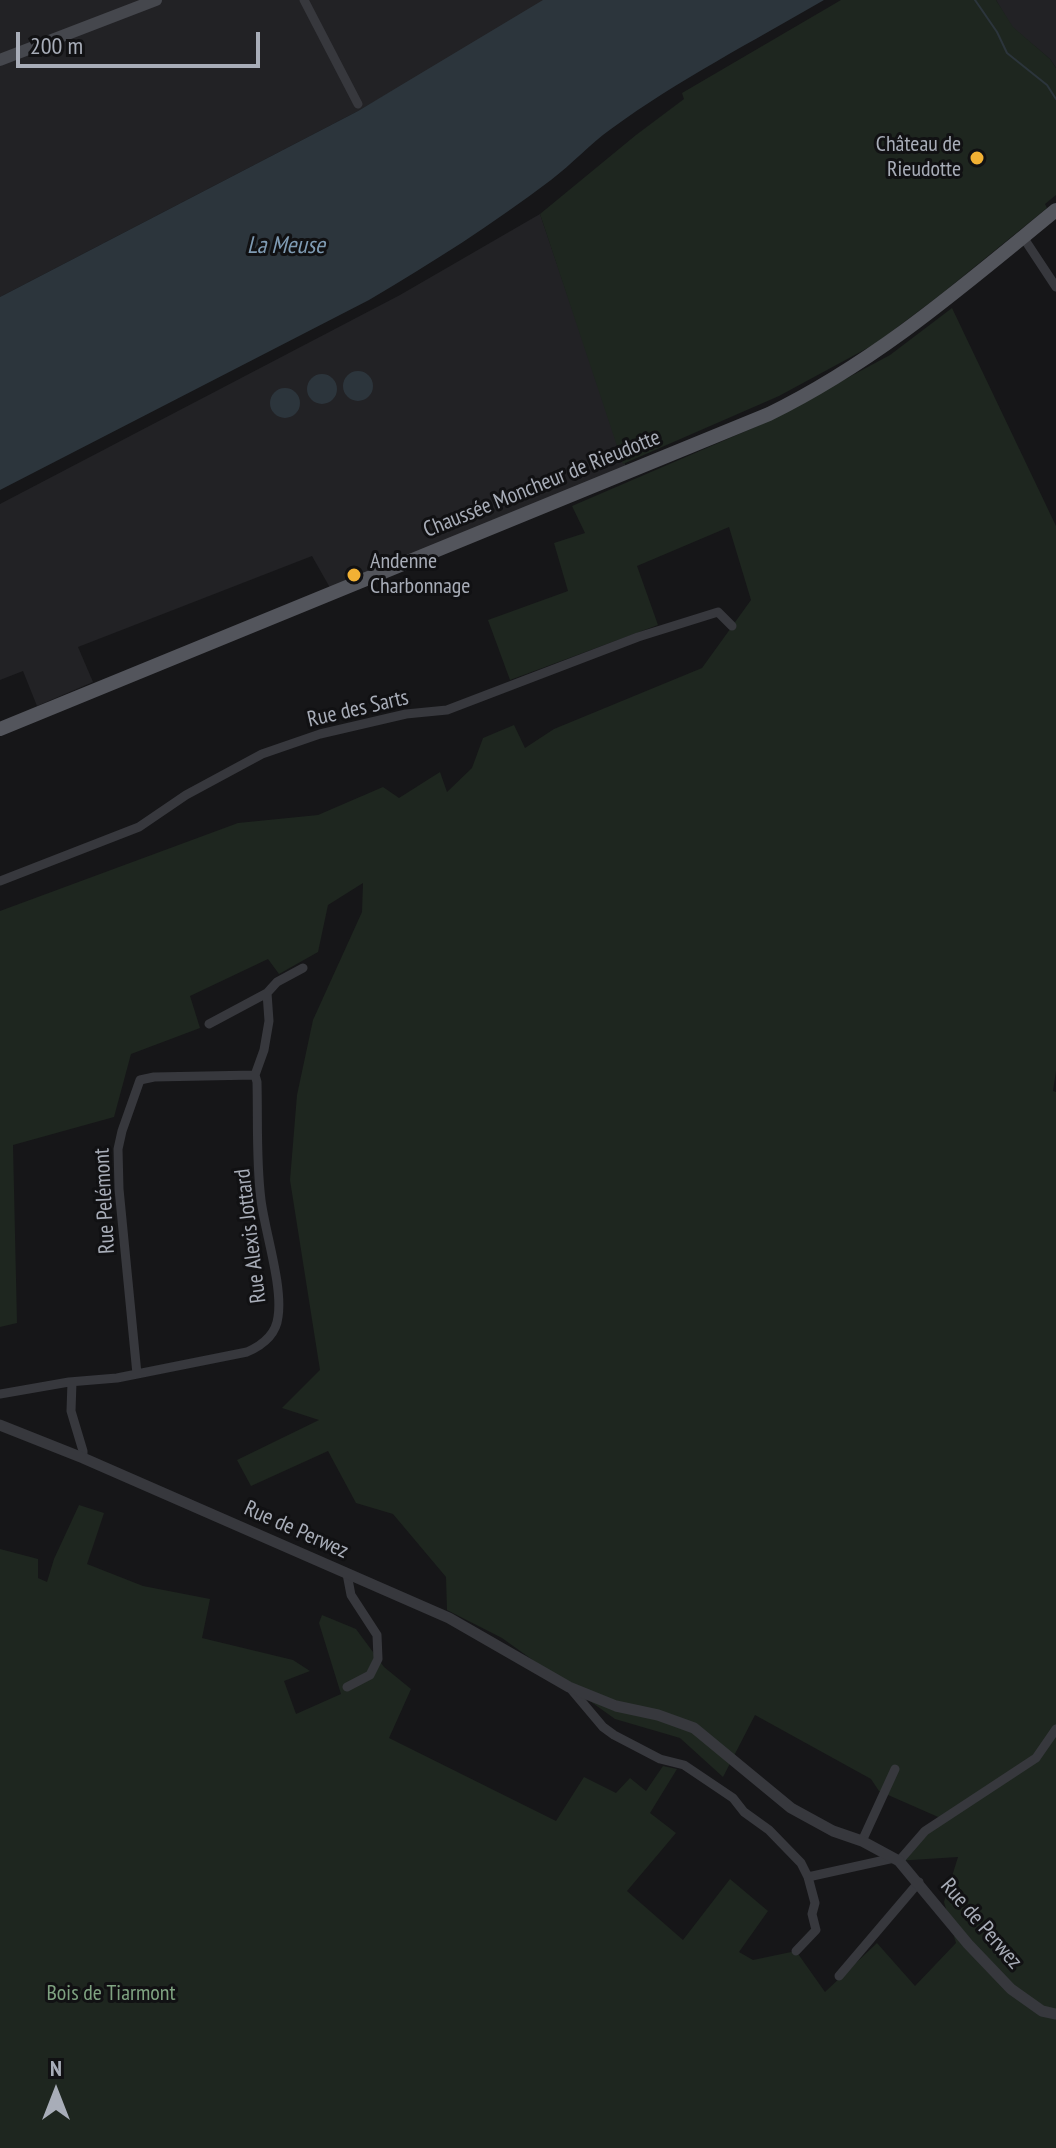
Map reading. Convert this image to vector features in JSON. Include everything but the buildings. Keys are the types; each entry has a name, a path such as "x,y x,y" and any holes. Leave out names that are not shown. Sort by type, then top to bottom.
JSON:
{"main road":[{"path":"0,60 156,0"},
{"name":"Chaussée Moncheur de Rieudotte","path":"0,729 769,414 807,395 921,321 1056,210"}],"street":[{"path":"304,0 358,104"},
{"path":"1023,237 1056,287"},
{"name":"Rue des Sarts","path":"0,881 139,827 186,795 262,754 320,734 406,714 447,710 638,637 718,612 732,626"},
{"path":"209,1024 267,993 277,982 303,968"},
{"name":"Rue Alexis Jottard","path":"137,1374 247,1352 263,1345 272,1334 278,1316 275,1275 260,1198 255,1075 264,1050 269,1021 267,993"},
{"name":"Rue Pelémont","path":"137,1374 118,1149 131,1102 140,1080 255,1075"},
{"path":"0,1394 137,1374"},
{"path":"72,1382 71,1411 83,1458"},
{"name":"Rue de Perwez","path":"0,1425 83,1458 449,1618 569,1687 616,1706 658,1715 694,1728 791,1808 833,1831 862,1841 897,1859 1011,1989 1042,2011 1056,2012"},
{"path":"347,1574 351,1595 377,1635 378,1659 370,1675 347,1687"},
{"name":"Rue de Perwez","path":"569,1687 603,1727 614,1735 660,1759 684,1765 733,1798 744,1812 769,1830 801,1863 808,1877"},
{"path":"796,1951 816,1930 812,1914 815,1903 808,1877 897,1859 925,1831 1036,1758 1056,1729"},
{"path":"862,1841 895,1769"},
{"path":"839,1976 919,1882"}],"shaded area":[{"path":"0,0 551,0 358,111 0,297"},
{"path":"996,0 1056,0 1056,68 1050,59 1012,27"},
{"path":"540,214 628,473 333,593 312,556 78,647 93,682 37,706 23,671 0,680 0,504 400,295"}],"green space":[{"path":"841,0 996,0 1013,27 1056,68 1056,195 1045,204 1047,208 875,344 779,396 623,464 540,214 684,99 682,93"},
{"name":"Bois de Tiarmont","path":"952,308 1056,526 1056,1071 1053,1091 1056,1092 1056,2148 0,2148 0,1549 38,1559 38,1578 47,1582 79,1505 104,1513 87,1564 143,1586 210,1599 202,1638 293,1660 310,1671 284,1681 296,1714 341,1694 319,1623 322,1615 356,1629 384,1667 411,1689 389,1738 556,1821 584,1777 616,1793 630,1778 646,1791 663,1766 677,1769 650,1813 676,1833 627,1891 683,1940 730,1879 768,1911 739,1952 753,1960 796,1951 825,1992 877,1943 915,1986 956,1943 944,1902 958,1857 896,1861 945,1820 879,1791 871,1779 755,1715 723,1777 680,1738 615,1719 502,1638 447,1610 446,1577 393,1514 356,1503 328,1451 251,1486 237,1460 319,1420 282,1408 320,1370 290,1180 297,1095 313,1020 362,912 363,883 328,905 318,952 279,974 268,959 190,996 200,1028 131,1054 114,1117 13,1145 17,1323 0,1327 0,911 238,823 318,815 383,787 399,798 440,772 447,792 472,768 483,738 514,725 525,748 554,729 702,668 751,600 729,527 637,566 658,625 510,680 488,620 568,591 554,543 585,533 572,506 760,425 890,355"}],"water":[{"name":"La Meuse","path":"543,0 824,0 636,111 529,196 393,286 0,490 0,297 358,111"},
{"path":"358,371 364,372 372,380 372,392 364,400 358,401 352,400 344,392 343,386 344,380 352,372"},
{"path":"322,374 328,375 336,383 336,395 328,403 322,404 316,403 308,395 307,389 308,383 316,375"},
{"path":"285,388 291,389 299,397 299,409 291,417 285,418 279,417 271,409 270,403 271,397 279,389"}],"waterway":[{"path":"975,0 1007,53 1047,85 1056,99"}],"place":[{"name":"Château de Rieudotte","path":"977,158"},
{"name":"Andenne Charbonnage","path":"354,575"}]}
